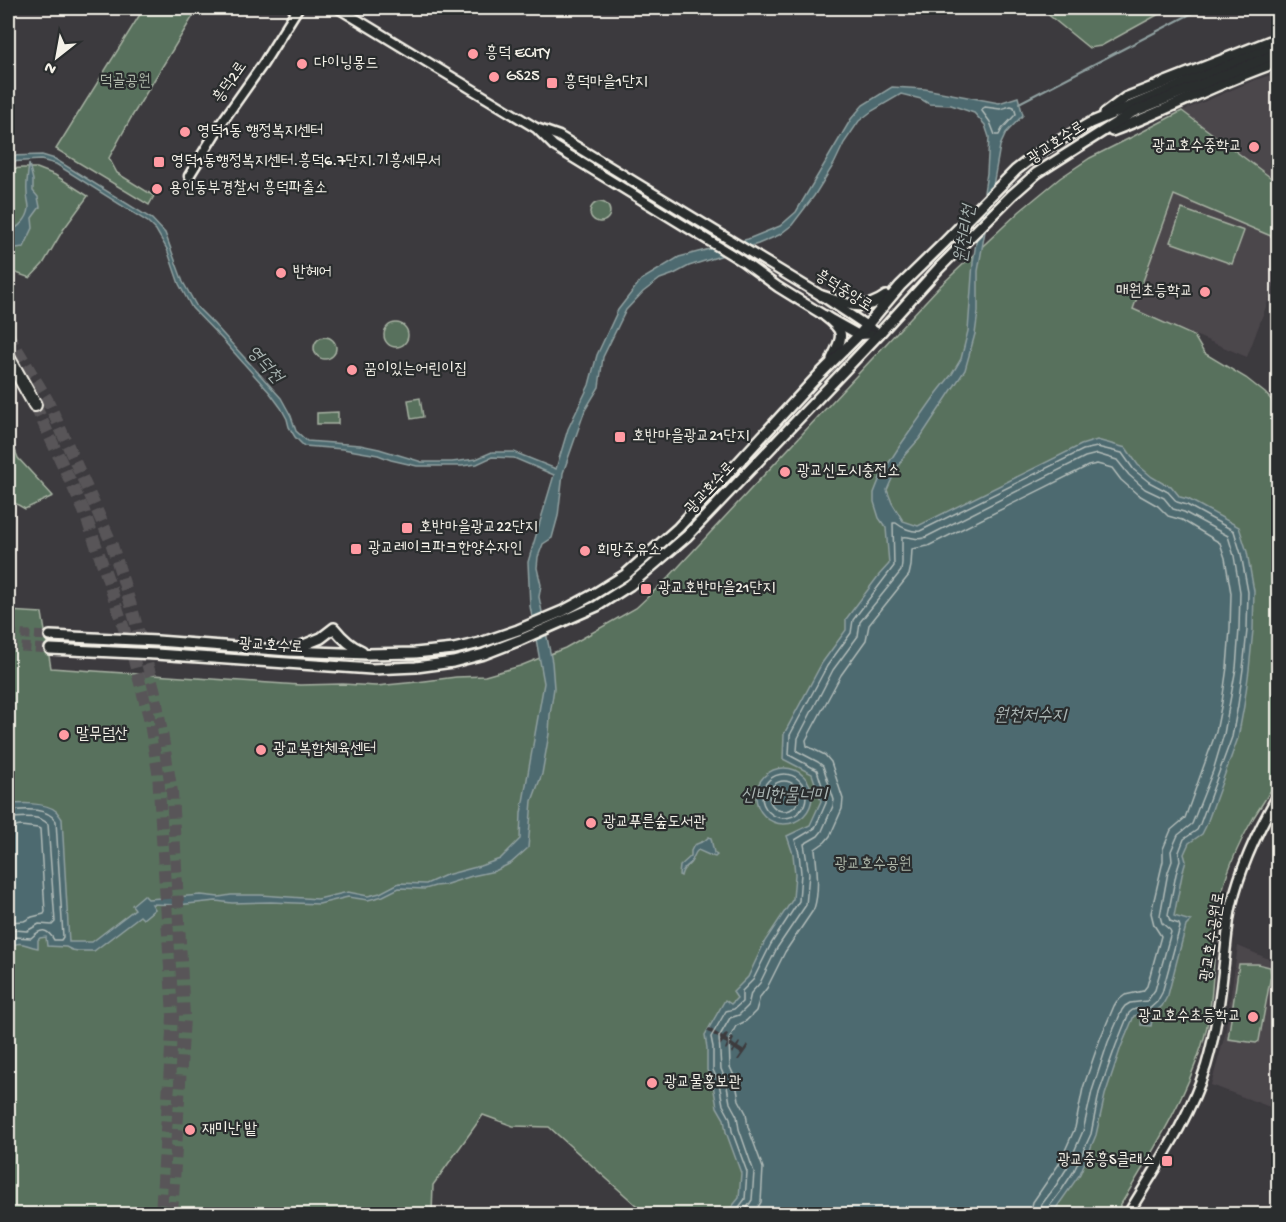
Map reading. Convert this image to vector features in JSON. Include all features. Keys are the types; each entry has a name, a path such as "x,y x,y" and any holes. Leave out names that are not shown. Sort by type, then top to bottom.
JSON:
{"highway":[{"path":"8,357 35,405"}],"main road":[{"path":"1090,123 1125,98 1278,38"},
{"name":"광교호수로","path":"50,636 289,651 415,653 454,649 480,643 563,611 625,575 678,528 858,335 900,286 1016,170 1038,153 1090,123 1278,45"},
{"name":"광교호수로","path":"50,649 372,669 416,667 453,662 484,654 597,606 630,585 687,536 939,268 1037,173 1133,112 1278,53"},
{"path":"1095,137 1138,122 1251,71 1278,62"},
{"path":"822,296 848,305 864,307 878,302 900,286"},
{"path":"825,315 837,325 840,333 840,340 827,367"},
{"path":"289,651 312,643 334,628 354,648 367,654"}],"street":[{"name":"흥덕2로","path":"189,176 298,8"},
{"name":"흥덕중앙로","path":"338,8 536,128 559,136 822,296 879,334"},
{"name":"흥덕중앙로","path":"536,128 554,146 742,261 778,287 858,335 879,334"},
{"name":"광교호수공원로","path":"1128,1215 1198,1090 1212,1044 1220,1002 1229,920 1235,891 1250,849 1278,795"}],"shaded area":[{"name":"광교호수중학교","path":"1278,73 1278,183 1182,111 1255,80"},
{"name":"매원초등학교","path":"1174,195 1278,239 1278,275 1247,357 1133,309"},
{"name":"광교호수초등학교","path":"1238,946 1278,963 1278,1110 1211,1085 1225,1035"}],"green space":[{"name":"덕골공원","path":"144,8 198,8 109,158 117,173 154,196 149,205 56,149"},
{"path":"1040,8 1170,8 1101,46 1089,48"},
{"name":"광교호수공원","path":"1182,111 1278,183 1278,239 1174,195 1133,309 1194,336 1204,353 1246,378 1278,407 1278,778 1243,837 1226,879 1217,919 1207,1027 1194,1068 1175,1111 1115,1214 646,1214 549,1127 513,1126 483,1115 433,1185 432,1214 8,1214 8,611 42,613 51,668 300,685 376,686 485,676 520,666 565,648 636,608 668,578 938,288 1020,211 1060,178 1090,158"},
{"path":"37,168 55,175 88,196 63,230 43,264 30,278 8,270 8,169"},
{"path":"596,202 604,202 610,208 610,216 604,222 596,222 590,216 590,208"},
{"path":"1182,209 1244,231 1232,264 1170,242"},
{"path":"396,323 404,327 408,335 404,343 396,347 388,343 384,335 388,327"},
{"path":"325,337 333,340 336,348 333,356 325,359 317,356 314,348 317,340"},
{"path":"420,398 423,417 411,419 408,400"},
{"path":"338,412 338,424 317,424 317,413"},
{"path":"8,432 18,458 53,496 25,509 13,502 8,508"},
{"path":"1239,964 1258,964 1270,967 1271,975 1259,1041 1256,1043 1228,1039"}],"water":[{"name":"원천저수지","path":"892,87 925,89 999,103 1018,97 1023,115 1006,133 1000,146 978,271 978,312 975,334 965,370 920,438 904,456 887,490 903,521 918,526 1081,445 1097,440 1126,448 1138,465 1152,477 1171,486 1180,497 1188,499 1239,527 1247,552 1254,591 1249,670 1238,738 1206,826 1202,834 1189,843 1184,854 1186,861 1174,916 1191,921 1186,926 1168,995 1162,1006 1153,1014 1151,1026 1141,1025 1142,1014 1134,1016 1105,1095 1096,1135 1080,1174 1052,1214 726,1214 739,1198 741,1173 726,1132 724,1119 717,1107 713,1085 707,1070 705,1035 725,1000 731,1004 737,998 733,992 748,977 765,941 793,899 795,874 793,854 787,836 810,825 821,801 812,774 783,759 784,734 822,663 846,630 846,619 889,564 886,528 879,518 874,502 874,493 881,475 961,359 968,331 973,262 987,173 989,137 985,125 974,113 951,105 929,104 921,99 901,94 872,111 859,121 814,196 792,225 779,235 758,244 689,266 660,279 643,292 626,310 603,357 599,387 585,410 563,473 558,516 552,538 543,544 538,557 537,568 541,585 539,597 552,662 554,688 542,774 532,801 528,848 511,863 495,871 425,889 399,888 368,900 348,897 319,904 216,901 177,905 152,904 155,909 143,919 140,916 94,951 47,946 46,937 38,940 38,948 20,944 8,948 8,805 46,806 56,811 62,819 69,942 92,942 135,909 132,905 144,895 148,899 201,895 219,897 261,895 318,899 348,892 368,896 380,893 399,883 426,884 446,875 500,859 520,839 521,813 544,683 530,606 528,562 554,475 514,458 492,457 477,464 462,466 417,466 378,455 304,446 295,437 281,408 270,393 192,308 179,284 167,249 156,230 148,222 56,164 41,160 8,162 8,156 42,155 55,159 152,219 165,233 183,282 197,307 281,398 296,431 307,441 360,445 422,462 452,462 476,459 492,452 514,452 556,469 568,429 589,385 597,355 618,310 641,280 679,257 748,239 780,226 796,212 851,119 863,105"},
{"path":"29,164 33,191 38,197 40,207 32,218 33,228 24,247 8,249 8,231 22,223 28,212"},
{"name":"신비한물너미","path":"778,768 790,768 800,772 808,780 812,796 808,812 800,820 790,824 778,824 768,820 760,812 756,802 756,790 760,780 768,772"},
{"path":"709,837 714,853 717,855 715,857 698,850 681,876 679,875 680,866 691,856 694,845"}],"pier":[{"path":"709,1028 723,1037 726,1033 728,1034 726,1039 729,1041 732,1037 734,1039 732,1043 736,1046 739,1042 738,1047 743,1050 747,1044 749,1046 739,1060 737,1060 741,1054 735,1050 733,1054 731,1053 734,1049 729,1046 726,1050 727,1044 723,1042 720,1046 718,1044 721,1040 707,1031"}],"waterway":[{"name":"원천리천","path":"1019,103 1202,8"}],"tunnel":[{"path":"8,334 48,401 111,542 155,692 172,792 184,1017 172,1214"},
{"path":"35,405 84,511 107,577 132,653 149,717 158,772 173,1016 161,1214"},
{"path":"8,634 50,636"},
{"path":"8,646 50,649"}],"place":[{"name":"흥덕 ECITY","path":"473,54"},
{"name":"다이닝몽드","path":"302,64"},
{"name":"GS25","path":"494,77"},
{"name":"흥덕마을1단지","path":"552,83"},
{"name":"영덕1동 행정복지센터","path":"185,132"},
{"name":"광교호수중학교","path":"1254,147"},
{"name":"영덕1동행정복지센터.흥덕6.7단지.기흥세무서","path":"159,162"},
{"name":"용인동부경찰서 흥덕파출소","path":"157,189"},
{"name":"반헤어","path":"281,273"},
{"name":"매원초등학교","path":"1205,292"},
{"name":"꿈이있는어린이집","path":"352,370"},
{"name":"호반마을광교21단지","path":"620,437"},
{"name":"광교신도시충전소","path":"785,472"},
{"name":"호반마을광교22단지","path":"407,528"},
{"name":"광교레이크파크한양수자인","path":"356,549"},
{"name":"희망주유소","path":"585,551"},
{"name":"광교호반마을21단지","path":"646,589"},
{"name":"말무덤산","path":"64,735"},
{"name":"광교복합체육센터","path":"261,750"},
{"name":"광교푸른숲도서관","path":"591,823"},
{"name":"광교호수초등학교","path":"1253,1017"},
{"name":"광교물홍보관","path":"652,1083"},
{"name":"재미난 밭","path":"190,1130"},
{"name":"광교중흥S클래스","path":"1167,1161"}],"water label":[{"name":"영덕천","path":"264,365"}]}
